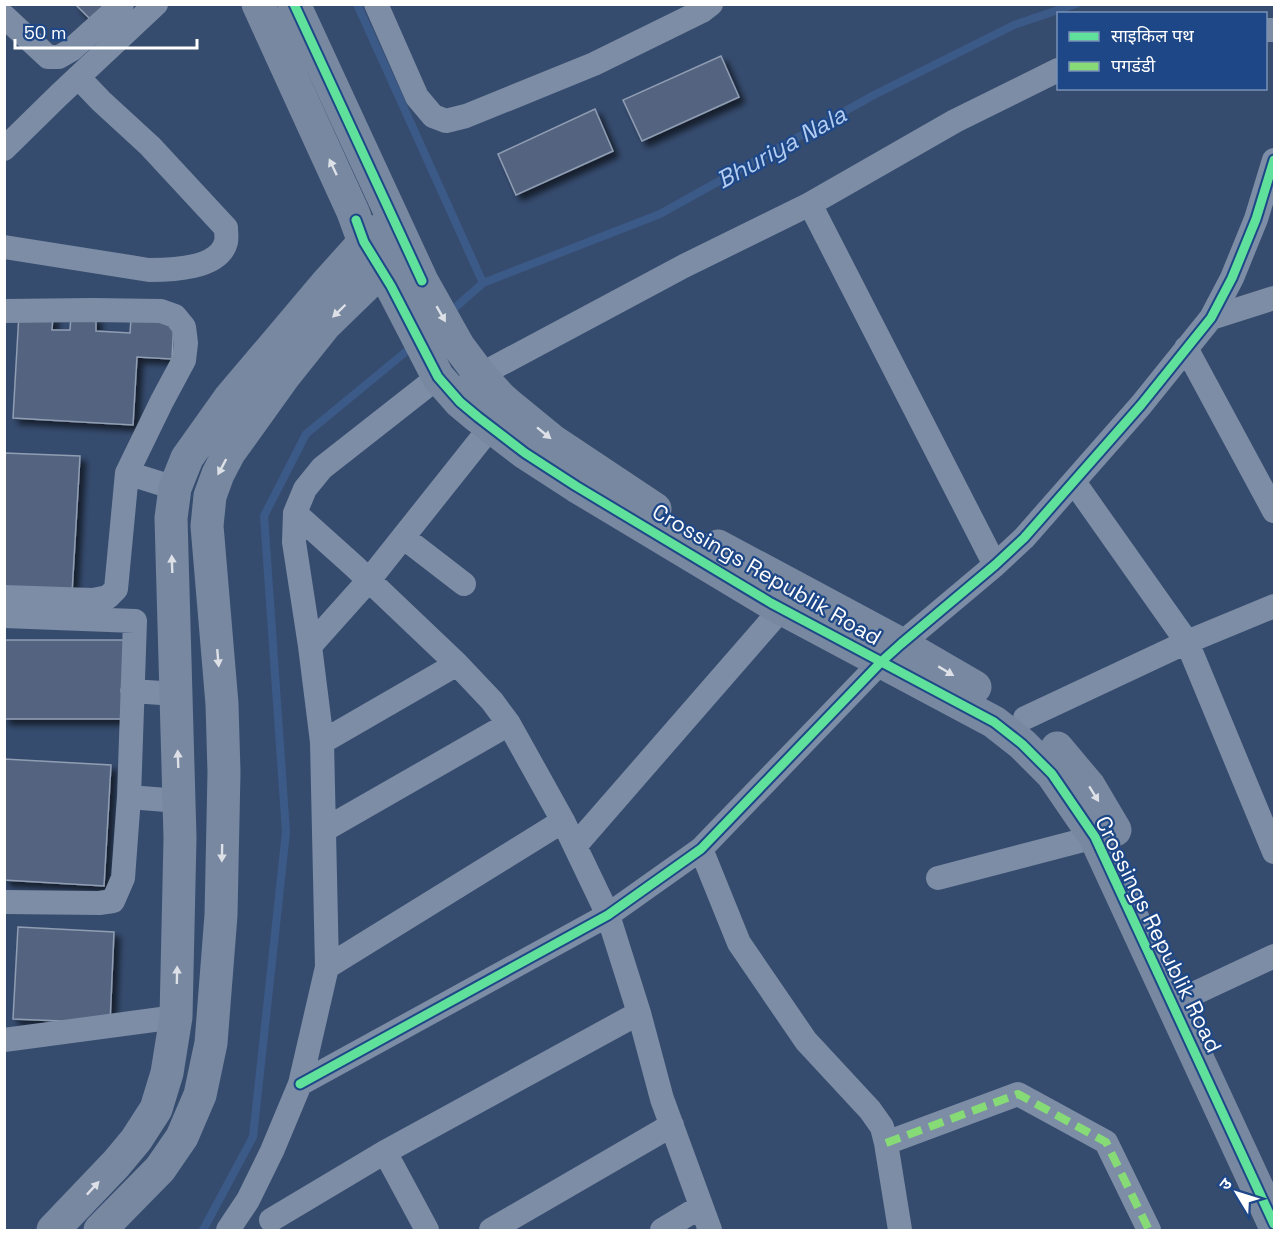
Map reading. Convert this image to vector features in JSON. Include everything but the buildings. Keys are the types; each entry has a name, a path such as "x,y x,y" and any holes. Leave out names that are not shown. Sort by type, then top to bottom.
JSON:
{"street":[{"path":"4,16 48,57 60,57 72,50 122,4"},
{"path":"4,149 156,4"},
{"name":"Crossings Republik Road","path":"258,4 353,212 364,242 399,282 441,378 460,402 499,415 525,453 576,486 891,653 994,722 1022,744 1052,774 1095,837 1275,1224"},
{"name":"Crossings Republik Road","path":"294,4 400,233 399,282"},
{"path":"376,4 417,97 433,116 446,121 466,116 594,64 702,11 711,4"},
{"path":"228,1230 248,1200 272,1151 300,1084 327,967 322,742 294,542 294,513 305,489 322,468 441,378 480,375 684,266 810,204 955,121 1057,71"},
{"path":"4,247 149,270 172,270 194,266 216,257 226,244 226,228 150,146 78,77"},
{"path":"300,1084 608,915 701,849 891,653 1024,538 1141,405 1211,318 1265,215 1275,160"},
{"path":"810,204 995,565"},
{"path":"53,1230 136,1140 156,1109 167,1073 176,1017 180,838 171,518 176,488 187,458 230,399 364,242 400,233"},
{"path":"100,1230 160,1169 182,1137 200,1095 211,1044 221,915 224,772 222,704 207,526 210,496 218,474 230,453 285,375 325,325 399,282 459,347 500,398 499,415 369,580 310,646"},
{"path":"1211,318 1275,298"},
{"path":"4,311 161,311 176,316 184,327 186,343 184,360 127,473 116,589 108,597 93,600 4,597"},
{"path":"1186,348 1275,511"},
{"path":"127,473 176,488"},
{"path":"1074,482 1187,642 1275,852"},
{"path":"294,513 369,580 457,664 492,701 509,724 563,821 608,915 639,1013 662,1099 710,1230"},
{"path":"403,537 464,584"},
{"path":"575,846 790,599"},
{"path":"1025,718 1187,642 1275,606"},
{"path":"4,616 135,621 129,796 123,878 113,901 99,903 4,902"},
{"path":"891,653 958,679 1014,708 1036,726 1089,786 1121,839 1275,1175"},
{"path":"322,742 457,664"},
{"path":"132,691 176,694"},
{"path":"324,830 509,724"},
{"path":"129,796 179,801"},
{"path":"327,967 563,821"},
{"path":"938,879 1095,837"},
{"path":"701,849 739,943 806,1041 870,1110 882,1127 900,1230"},
{"path":"1191,995 1275,956"},
{"path":"248,1200 274,1225 385,1152 639,1013"},
{"path":"4,1041 176,1017"},
{"path":"886,1143 1018,1094 1106,1142 1149,1230"},
{"path":"491,1230 672,1125"},
{"path":"385,1152 427,1230"},
{"path":"662,1230 700,1207"}],"waterway":[{"path":"357,4 483,283"},
{"name":"Bhuriya Nala","path":"449,313 483,283 660,214 874,95 1014,25 1076,4"},
{"path":"203,1230 253,1137 286,832 264,516 306,434 414,345"}],"marked path":[{"path":"886,1143 1018,1094 1106,1142 1149,1230"}],"cycle path":[{"path":"294,4 422,281"},
{"path":"300,1084 608,915 701,849 881,662 1024,538 1141,405 1211,318 1232,278 1256,219 1274,160"},
{"path":"356,220 364,242 391,286 438,377 460,402 478,417 525,453 576,486 771,603 994,722 1022,744 1052,774 1095,837 1274,1224"}]}
